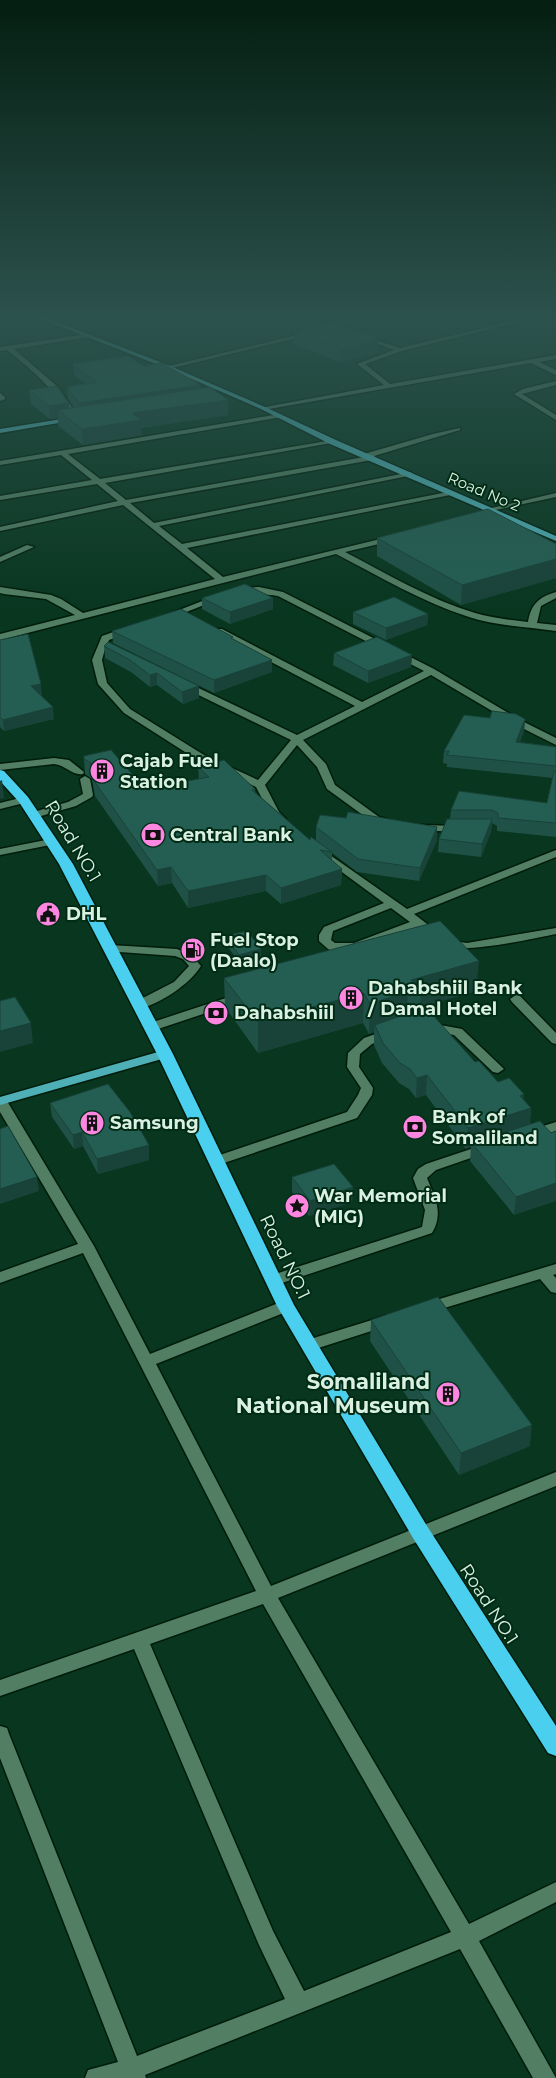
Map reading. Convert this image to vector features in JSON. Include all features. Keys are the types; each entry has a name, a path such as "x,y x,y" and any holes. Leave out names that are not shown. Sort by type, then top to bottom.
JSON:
{"highway":[{"name":"Road NO.1","path":"0,774 24,800 66,864 165,1054 286,1306 420,1532 556,1746"}],"main road":[{"name":"Road No 2","path":"280,416 333,442 556,538"},
{"path":"0,431 87,417"},
{"path":"0,1101 165,1054"}],"street":[{"path":"75,415 77,419"},
{"path":"0,463 280,416"},
{"path":"0,529 125,502 369,457 420,439 458,429"},
{"path":"0,498 333,442"},
{"path":"63,453 221,580"},
{"path":"154,525 408,474"},
{"path":"181,547 450,493"},
{"path":"479,518 556,495"},
{"path":"0,637 336,551 403,536"},
{"path":"0,560 30,547"},
{"path":"336,551 442,604 480,616 556,628"},
{"path":"0,590 13,594 31,594 54,599 82,616"},
{"path":"156,620 185,614 240,591 259,590 280,594 431,671 519,723 556,742"},
{"path":"532,625 535,606 539,602 556,595"},
{"path":"207,625 362,706"},
{"path":"139,626 105,638 97,660 103,684 128,711 200,756 260,784 275,814 288,826"},
{"path":"103,644 127,658"},
{"path":"260,784 297,739 431,671"},
{"path":"172,679 297,739 322,766 331,786 375,818 403,827 466,829"},
{"path":"0,767 54,761 65,762 82,776 88,795 72,804 34,815"},
{"path":"0,806 24,800"},
{"path":"0,852 51,842"},
{"path":"309,842 444,942 467,946 556,931"},
{"path":"405,914 556,853"},
{"path":"392,904 328,930 325,935 325,941 332,947 356,946 418,923"},
{"path":"426,948 444,942"},
{"path":"110,949 177,953 187,957 195,966 192,973 182,981 140,1005"},
{"path":"151,1027 222,1002 250,995"},
{"path":"516,999 556,1040"},
{"path":"415,1027 431,1027 458,1032 498,1069"},
{"path":"216,1161 352,1114 365,1095 367,1088 354,1067 354,1053 368,1041 399,1030"},
{"path":"0,1101 87,1246 267,1595 545,2078"},
{"path":"520,1137 556,1126"},
{"path":"274,1280 427,1230 433,1220 433,1211 420,1178 423,1172 431,1166 502,1143"},
{"path":"0,1278 87,1246"},
{"path":"309,1345 549,1271 556,1288"},
{"path":"146,1362 286,1306"},
{"path":"0,1688 267,1595 556,1479"},
{"path":"139,1640 266,1938 299,2004"},
{"path":"0,1734 133,2073"},
{"path":"96,2078 133,2073 465,1937 556,1892"}],"building":[{"path":"64,415 135,415 141,420 82,429"},
{"path":"488,509 556,544 556,559 462,585 377,538"},
{"path":"245,584 273,598 230,612 202,598"},
{"path":"394,597 428,614 386,628 353,612"},
{"path":"181,609 272,660 214,680 112,631"},
{"path":"28,634 41,684 31,686 53,707 3,720 0,717 0,640"},
{"path":"377,637 412,655 368,671 334,653"},
{"path":"108,642 199,686 182,692 157,673 150,675 130,660 104,646"},
{"path":"492,711 516,714 525,719 516,742 556,747 556,766 447,755 449,751 444,751 464,715 490,718"},
{"path":"111,750 145,789 209,777 198,767 224,760 255,789 252,790 310,840 311,837 332,852 320,850 342,869 281,888 266,875 188,891 171,867 157,870 94,781 91,763 84,759 84,756"},
{"path":"554,771 556,771 556,823 498,818 498,813 492,810 451,810 459,791 547,803"},
{"path":"348,812 437,827 420,868 358,859 316,827 320,815 346,818"},
{"path":"447,819 492,819 482,844 439,839"},
{"path":"440,921 479,961 411,980 421,991 408,991 370,1004 364,993 258,1022 224,978"},
{"path":"247,931 261,949 239,955 225,936"},
{"path":"15,997 31,1023 0,1031 0,1001"},
{"path":"409,1013 431,1013 475,1062 479,1061 498,1082 509,1078 524,1094 520,1096 531,1108 468,1128 427,1075 417,1078 410,1069 400,1063 383,1043 375,1025"},
{"path":"108,1084 130,1112 149,1145 97,1159 82,1132 73,1135 50,1103"},
{"path":"540,1121 551,1133 556,1131 556,1183 516,1197 472,1143"},
{"path":"8,1126 37,1177 0,1189 0,1129"},
{"path":"334,1164 353,1187 310,1201 292,1177"},
{"name":"Somaliland National Museum","path":"438,1297 532,1425 461,1453 371,1320"}],"place":[{"name":"Cajab Fuel Station","path":"102,771"},
{"name":"Central Bank","path":"153,835"},
{"name":"DHL","path":"48,914"},
{"name":"Fuel Stop (Daalo)","path":"193,950"},
{"name":"Dahabshiil Bank / Damal Hotel","path":"351,998"},
{"name":"Dahabshiil","path":"216,1013"},
{"name":"Samsung","path":"92,1123"},
{"name":"Bank of Somaliland","path":"415,1127"},
{"name":"War Memorial (MIG)","path":"297,1206"},
{"name":"Somaliland National Museum","path":"448,1394"}]}
